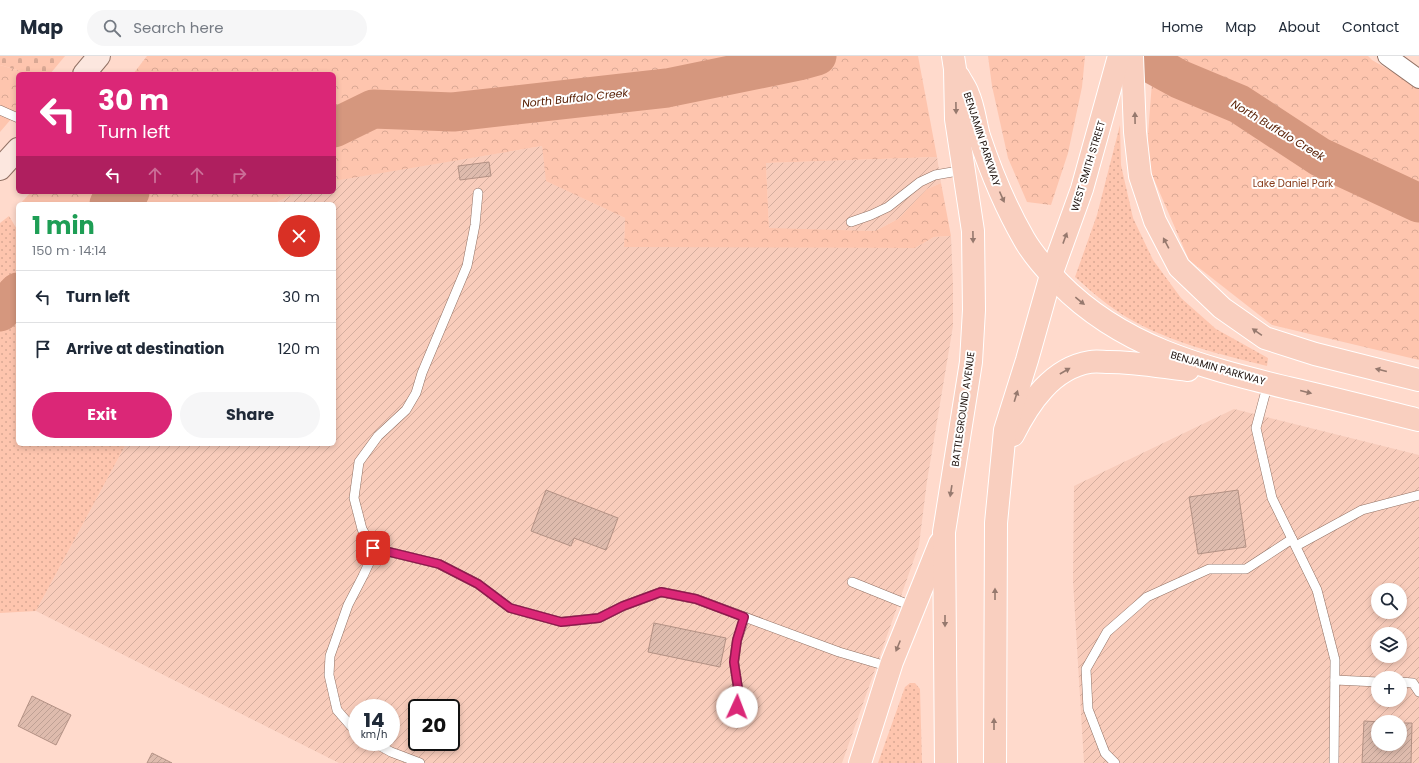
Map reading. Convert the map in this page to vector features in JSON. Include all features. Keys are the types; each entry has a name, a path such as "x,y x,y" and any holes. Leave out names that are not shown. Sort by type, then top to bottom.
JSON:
{"main road":[{"name":"WEST SMITH STREET","path":"1051,274 1082,189 1119,56"},
{"path":"1132,56 1135,132 1140,176 1155,221 1179,267 1222,308 1265,338 1315,354 1419,380"},
{"name":"BATTLEGROUND AVENUE","path":"946,763 944,532 971,362 974,310 973,231 956,119 954,63"},
{"name":"BENJAMIN PARKWAY","path":"954,63 968,93 978,134 1008,212 1025,241 1051,274 1069,293 1103,320 1138,341 1176,357 1240,377 1419,420"},
{"path":"995,763 996,523 1005,430 1027,360 1051,274"},
{"path":"1002,458 1023,416 1039,394 1056,376 1070,368 1091,362 1122,362 1240,377"},
{"path":"860,763 890,667 944,532"}],"street":[{"path":"86,72 99,56"},
{"path":"1387,56 1419,79"},
{"path":"0,169 16,151"}],"lane":[{"path":"0,110 16,117"},
{"path":"851,222 888,207 920,182 935,175 964,170"},
{"path":"348,723 337,710 329,675 330,656 348,605 370,561 373,548 362,529 354,498 359,462 378,436 406,410 416,394 422,373 468,266 475,225 478,193"},
{"path":"1268,383 1256,428 1272,498 1317,590 1335,660 1334,763"},
{"path":"1115,763 1104,753 1088,709 1086,669 1107,632 1147,597 1209,569 1246,569 1294,543 1362,510 1419,495"},
{"path":"373,548 439,564 478,584 510,608 561,622 599,618 623,606 661,592 696,599 839,652 890,667"},
{"path":"852,582 914,607"},
{"path":"735,720 739,695 734,662 737,640 744,617"},
{"path":"1335,680 1371,682"},
{"path":"1407,683 1413,683 1419,692"},
{"path":"389,751 420,763"}],"shaded area":[{"path":"542,146 547,181 625,218 624,246 915,248 934,237 951,236 953,326 927,481 919,545 842,763 339,763 36,611 125,446 336,446 336,202 277,202 294,194 336,194 337,180"},
{"path":"937,157 941,183 927,189 898,219 875,231 769,229 766,163"},
{"path":"1234,409 1419,455 1419,763 1084,763 1073,581 1074,486"}],"green space":[{"path":"0,56 65,56 52,72 24,72 0,65"},
{"path":"147,56 918,56 937,157 766,163 769,228 875,231 898,219 927,189 941,183 951,236 934,237 915,248 624,247 625,218 546,181 542,146 336,181 336,72 135,72"},
{"path":"988,56 1085,56 1082,87 1068,153 1051,205 1027,202 1008,158 992,86"},
{"name":"Lake Daniel Park","path":"1154,56 1368,56 1372,60 1419,87 1419,360 1272,325 1189,260 1146,161"},
{"path":"0,65 24,72 16,72 16,113 0,132"},
{"path":"1120,125 1121,165 1133,218 1153,260 1181,298 1216,329 1268,358 1267,366 1196,347 1144,327 1114,309 1075,277 1097,215"},
{"path":"29,194 294,194 277,202 22,202"},
{"path":"9,216 16,228 16,446 125,446 36,611 0,613 0,223"},
{"path":"910,683 915,683 920,689 922,763 878,763 905,687"}],"building":[{"path":"489,162 491,176 460,180 458,166"},
{"path":"546,490 618,518 606,550 574,538 571,546 531,531"},
{"path":"1238,490 1246,547 1198,554 1189,497"},
{"path":"654,623 726,638 720,667 648,652"},
{"path":"32,696 71,715 56,745 18,726"},
{"path":"1364,721 1371,721 1371,751 1407,751 1407,723 1412,723 1411,763 1362,763"},
{"path":"152,753 172,763 147,763"}],"waterway":[{"name":"North Buffalo Creek","path":"336,127 373,109 453,112 667,88 817,56"},
{"name":"North Buffalo Creek","path":"1137,56 1179,79 1239,104 1320,157 1419,203"},
{"name":"North Buffalo Creek","path":"111,202 121,194"},
{"name":"North Buffalo Creek","path":"0,312 16,294"}],"route":[{"path":"373,548 439,564 478,584 510,608 561,622 599,618 623,606 661,592 696,599 744,617 737,640 734,662 739,695 737,707"}]}
